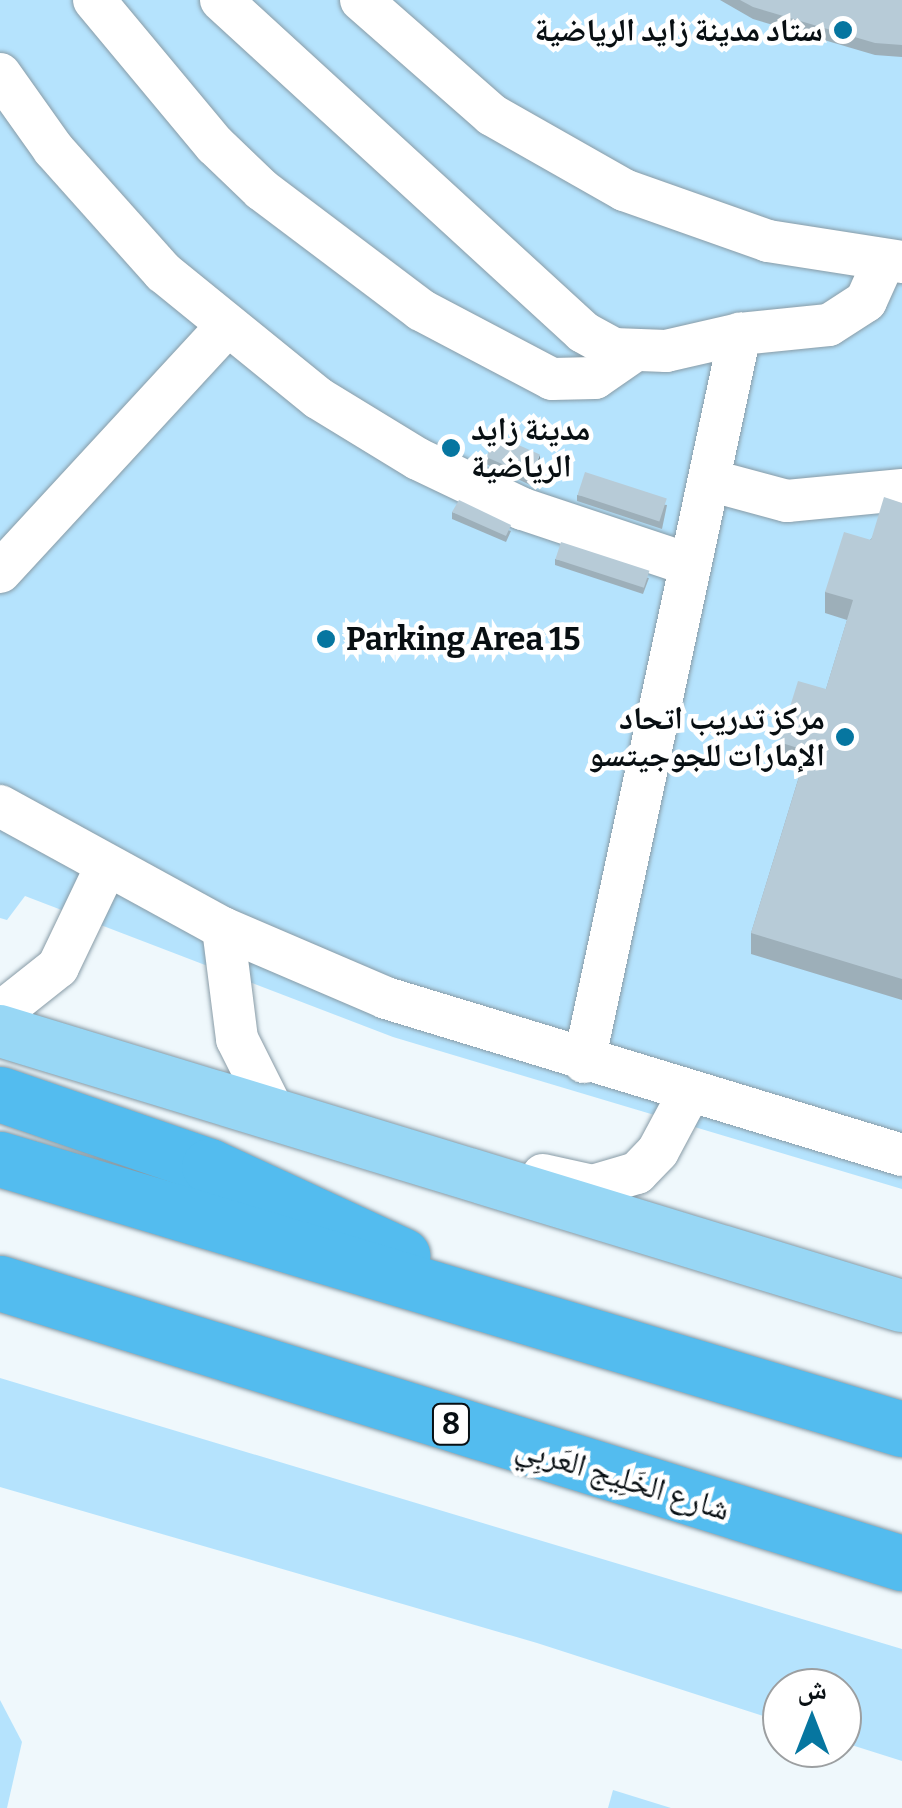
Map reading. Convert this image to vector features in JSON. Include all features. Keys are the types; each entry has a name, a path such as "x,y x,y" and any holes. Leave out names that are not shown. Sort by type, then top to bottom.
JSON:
{"highway":[{"path":"0,1094 296,1201 387,1246 476,1302"},
{"path":"0,1159 902,1429"},
{"name":"شارع الخَلِيج العَربِي","path":"0,1283 902,1563"}],"main road":[{"path":"0,1031 902,1306"}],"lane":[{"path":"94,0 214,146 262,190 421,310 552,380 595,378 631,353 844,320 875,289 893,261 768,241 597,177 468,97 361,0"},
{"path":"221,0 583,332 631,353"},
{"path":"0,74 106,213 225,328 318,398 418,458 578,530 690,564"},
{"path":"0,572 225,328"},
{"path":"584,1062 740,334"},
{"path":"709,480 787,501 902,490"},
{"path":"0,806 223,928 386,998 584,1062 902,1155"},
{"path":"0,1012 58,967 106,866"},
{"path":"223,928 237,1040 275,1114"},
{"path":"436,1164 609,1184 649,1163 689,1093"}],"shaded area":[{"name":"مدينة زايد الرياضية","path":"0,0 902,0 902,1189 393,1037 25,896 7,920 0,918"},
{"path":"0,1378 902,1649 902,1761 862,1748 862,1668 762,1668 762,1716 537,1643 0,1487"},
{"path":"0,1700 22,1742 7,1808 0,1808"},
{"path":"613,1790 671,1808 608,1808"}],"building":[{"name":"ستاد مدينة زايد الرياضية","path":"740,0 902,0 902,45 875,43"},
{"path":"496,435 540,455 530,476 486,457"},
{"path":"585,472 667,499 659,521 578,495"},
{"name":"مركز تدريب اتحاد الإمارات للجوجيتسو","path":"884,497 902,503 902,979 751,933 807,751 779,742 798,681 826,689 853,600 825,592 844,532 871,540"},
{"path":"459,500 511,525 506,536 452,512"},
{"path":"561,542 649,571 644,588 555,559"}],"place":[{"name":"ستاد مدينة زايد الرياضية","path":"843,30"},
{"name":"مدينة زايد الرياضية","path":"451,448"},
{"name":"Parking Area 15","path":"326,639"},
{"name":"مركز تدريب اتحاد الإمارات للجوجيتسو","path":"845,737"}]}
